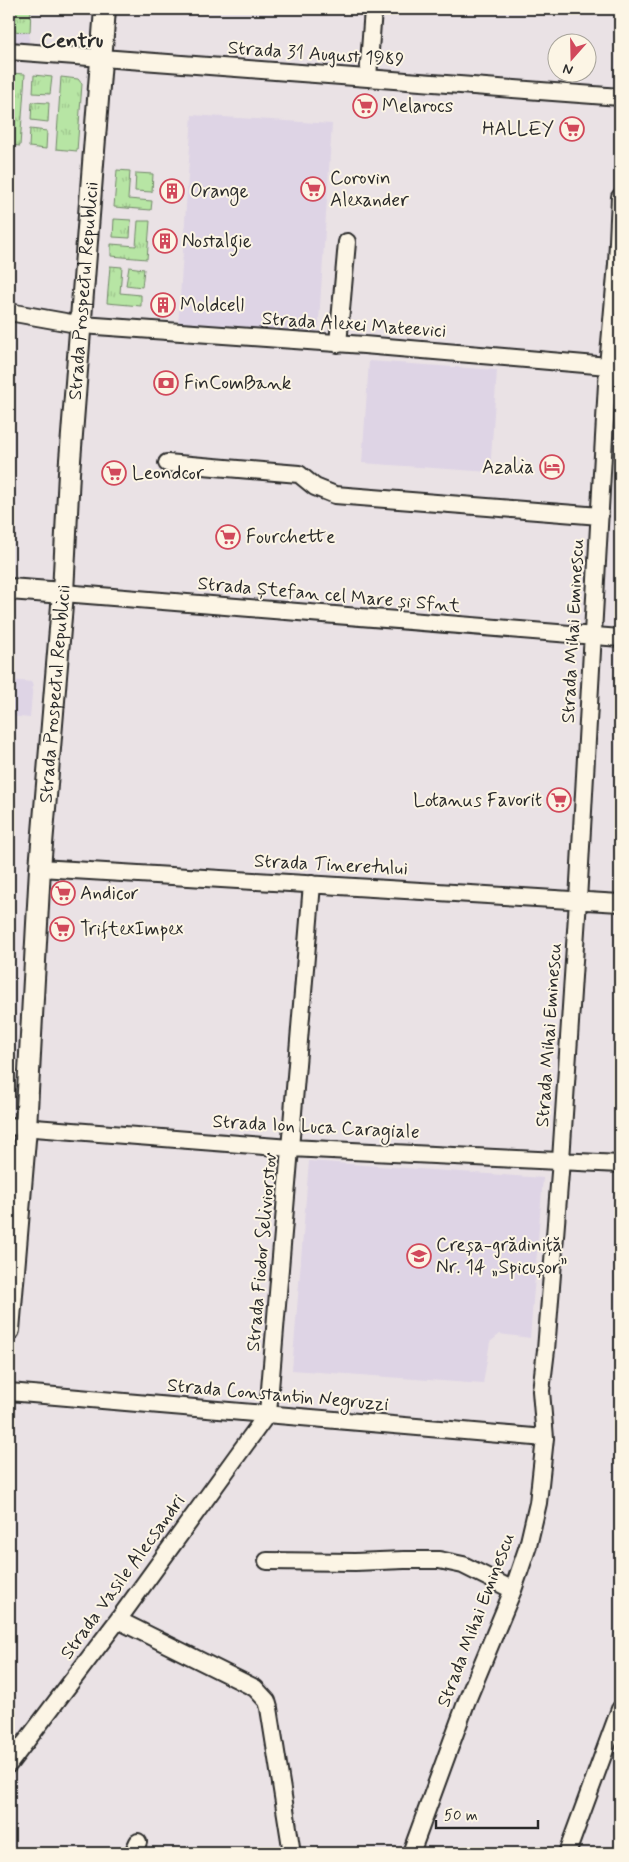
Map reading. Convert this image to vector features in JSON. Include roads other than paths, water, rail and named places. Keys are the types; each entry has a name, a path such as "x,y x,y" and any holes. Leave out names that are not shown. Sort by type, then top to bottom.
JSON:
{"main road":[{"name":"Strada Prospectul Republicii","path":"9,1330 17,1127 63,593 69,473 82,325 105,9"},
{"path":"9,589 63,593"}],"street":[{"path":"368,78 373,9"},
{"name":"Strada 31 August 1989","path":"9,51 620,97"},
{"name":"Strada Mihai Eminescu","path":"411,1853 466,1703 514,1590 528,1546 538,1503 545,1438 541,1390 546,1350 561,1160 578,900 608,366 619,264 620,198"},
{"path":"338,344 348,242"},
{"name":"Strada Alexei Mateevici","path":"9,312 82,325 608,366"},
{"path":"167,463 299,474 315,487 335,495 600,516"},
{"name":"Strada Ștefan cel Mare și Sfnt","path":"63,593 620,638"},
{"name":"Strada Tineretului","path":"40,868 620,903"},
{"name":"Strada Fiodor Seliviorstov","path":"268,1413 312,884"},
{"name":"Strada Ion Luca Caragiale","path":"17,1127 290,1148 620,1164"},
{"name":"Strada Constantin Negruzzi","path":"9,1392 545,1438"},
{"name":"Strada Vasile Alecsandri","path":"9,1764 118,1620 268,1413"},
{"path":"267,1560 355,1562 439,1560 463,1565 514,1590"},
{"path":"118,1620 255,1688 263,1695 269,1708 292,1853"},
{"path":"567,1853 620,1709"}],"place":[{"name":"Melarocs","path":"365,106"},
{"name":"HALLEY","path":"572,129"},
{"name":"Corovin Alexander","path":"313,189"},
{"name":"Orange","path":"172,191"},
{"name":"Nostalgie","path":"165,241"},
{"name":"Moldcell","path":"163,305"},
{"name":"FinComBank","path":"166,383"},
{"name":"Azalia","path":"552,467"},
{"name":"Leondcor","path":"114,473"},
{"name":"Fourchette","path":"228,537"},
{"name":"Lotanus Favorit","path":"559,800"},
{"name":"Andicor","path":"63,893"},
{"name":"TriftexImpex","path":"62,929"},
{"name":"Creșa-grădiniță Nr. 14 „Spicușor”","path":"419,1256"}],"district":[{"name":"Centru","path":"72,41"}]}
